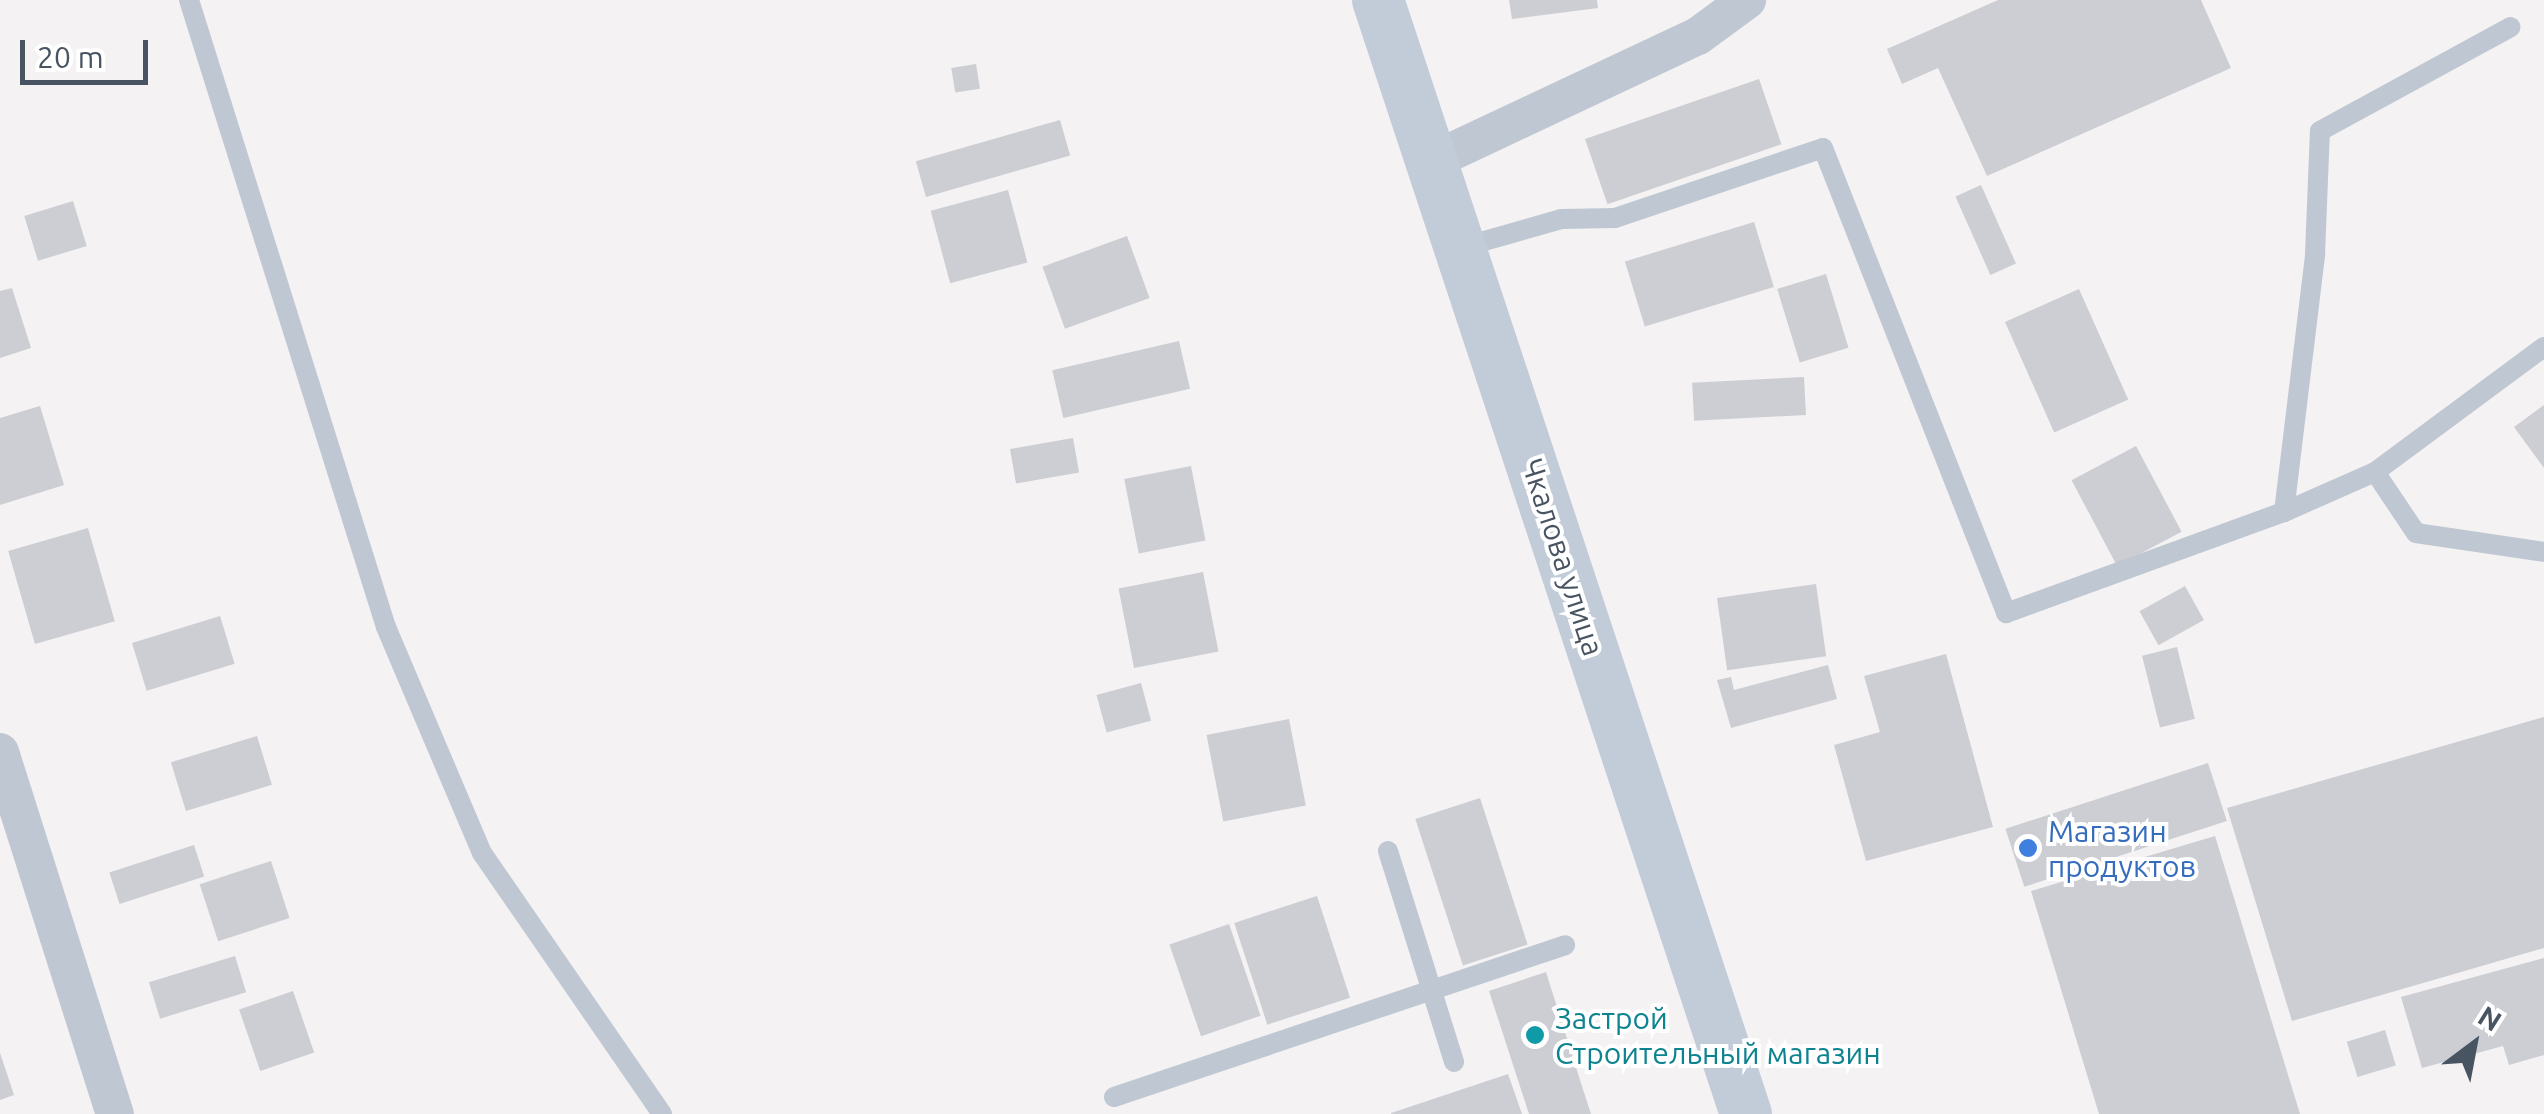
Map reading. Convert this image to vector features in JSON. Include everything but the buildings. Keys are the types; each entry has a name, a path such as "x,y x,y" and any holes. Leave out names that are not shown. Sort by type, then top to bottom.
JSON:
{"main road":[{"name":"Чкалова улица","path":"1378,0 1746,1114"}],"street":[{"path":"1432,161 1698,36 1747,0"},
{"path":"0,752 115,1114"}],"lane":[{"path":"189,0 394,644 482,853 662,1114"},
{"path":"2284,512 2315,254 2320,131 2511,27"},
{"path":"1462,247 1561,219 1616,218 1822,148 2006,612 2284,512 2375,472 2544,346"},
{"path":"2375,472 2416,533 2544,552"},
{"path":"1388,851 1454,1062"},
{"path":"1114,1098 1565,945"}],"place":[{"name":"Магазин продуктов","path":"2028,848"},
{"name":"Застрой Строительный магазин","path":"1535,1035"}]}
